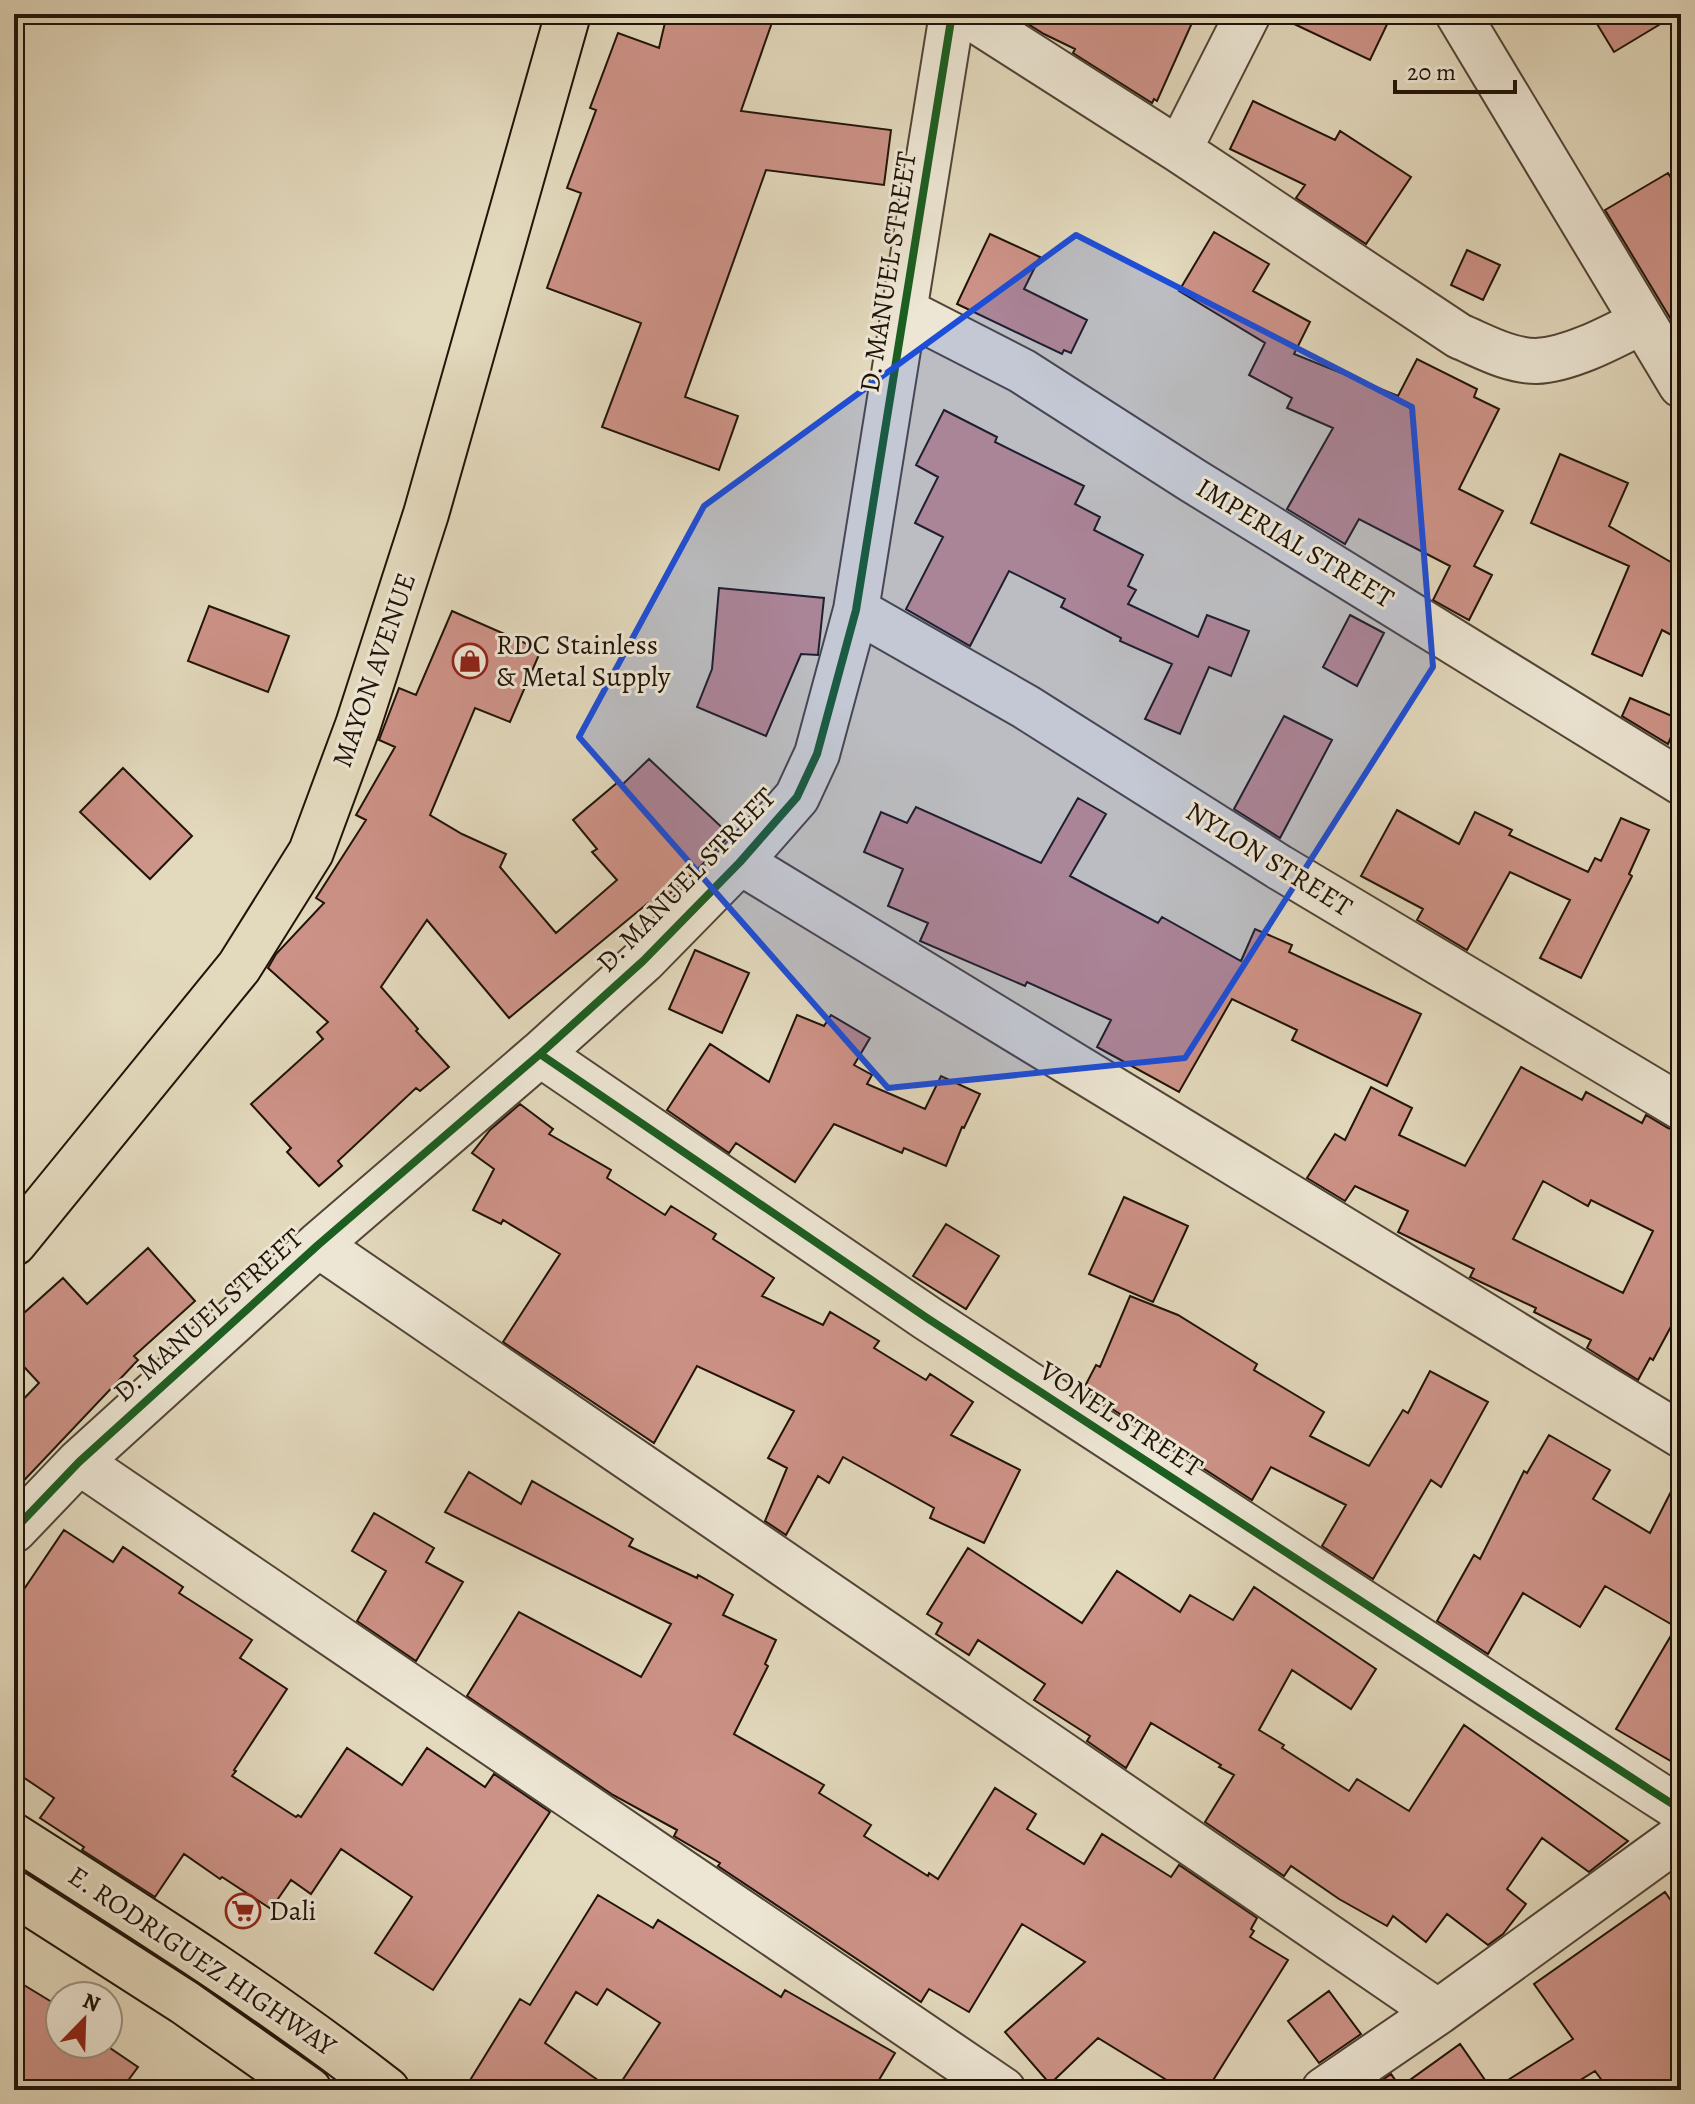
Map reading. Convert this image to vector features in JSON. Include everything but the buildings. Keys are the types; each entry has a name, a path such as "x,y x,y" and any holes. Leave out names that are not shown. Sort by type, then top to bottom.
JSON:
{"main road":[{"name":"MAYON AVENUE","path":"14,1243 239,967 311,852 358,725 426,514 568,14"},
{"name":"E. RODRIGUEZ HIGHWAY","path":"14,1836 201,1956 387,2090"},
{"name":"E. RODRIGUEZ HIGHWAY","path":"14,1893 184,2002 309,2090"}],"street":[{"name":"D. MANUEL STREET","path":"14,1530 79,1462 318,1245 643,961 740,862 797,797 817,754 856,610 952,14"},
{"path":"966,14 1179,150 1459,336 1504,355 1537,361 1591,348 1641,322"},
{"path":"1179,150 1248,14"},
{"path":"1458,14 1681,385"},
{"name":"IMPERIAL STREET","path":"905,311 1033,378 1192,480 1681,782"},
{"name":"NYLON STREET","path":"856,610 1026,707 1279,867 1681,1107"},
{"path":"740,862 1681,1435"},
{"name":"VONEL STREET","path":"540,1054 927,1318 1677,1807 1681,1815"},
{"path":"318,1245 1438,2012"},
{"path":"79,1462 1003,2090"},
{"path":"1324,2090 1438,2012 1681,1836"}],"highlighted area":[{"path":"1076,235 1412,407 1433,667 1185,1058 888,1088 579,737 704,506"}],"cycle path":[{"path":"14,1530 79,1462 318,1245 643,961 740,862 797,797 817,754 856,610 952,14"},
{"path":"540,1054 927,1318 1677,1807 1681,1815"}],"place":[{"name":"RDC Stainless & Metal Supply","path":"470,661"},
{"name":"Dali","path":"243,1911"}]}
